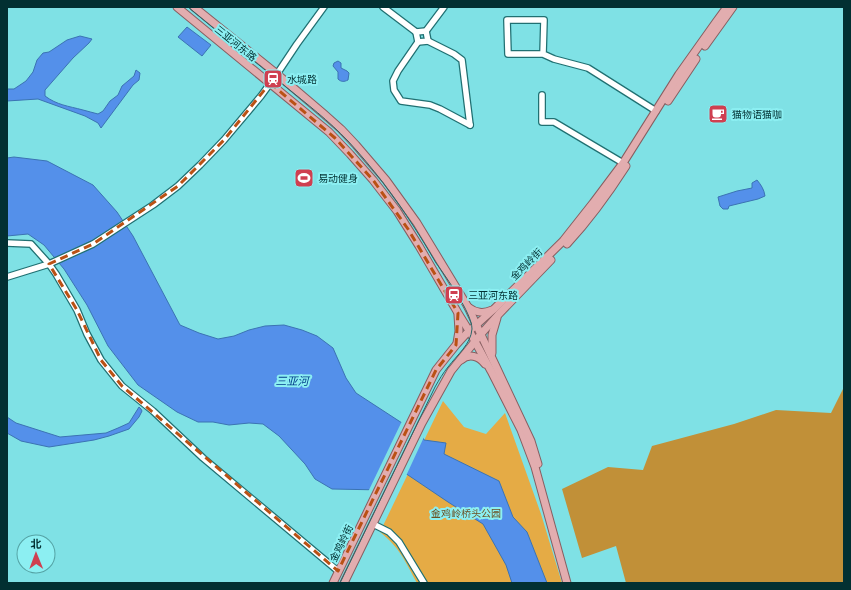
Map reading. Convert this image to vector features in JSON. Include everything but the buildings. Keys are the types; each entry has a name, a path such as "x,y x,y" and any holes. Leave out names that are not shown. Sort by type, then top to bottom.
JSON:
{"main road":[{"name":"三亚河东路","path":"177,7 336,138 373,180 408,229 475,341 493,368 531,441 572,583"},
{"name":"三亚河东路","path":"194,7 307,98 342,129 386,180 417,223 477,324 493,368 521,430 535,467 567,583"},
{"name":"金鸡岭街","path":"344,583 422,423 446,379 496,312 563,242 593,203 623,163 683,68 727,7"},
{"name":"金鸡岭街","path":"332,583 436,370 469,331 496,312 570,240 592,214 610,190 701,51 733,7"},
{"path":"468,307 480,313 496,312 492,335 493,368"},
{"path":"456,345 459,336 458,313"},
{"path":"458,362 464,357 477,357 493,368"}],"street":[{"path":"7,277 51,263 93,244 153,205 178,186 200,165 238,123 270,84 324,7"},
{"path":"383,7 416,32 418,42 393,81 394,90 401,101 430,105 470,125 462,60 454,54 428,41 418,42"},
{"path":"416,32 426,31 444,7"},
{"path":"543,54 544,20 507,20 508,54 543,54 554,59 588,68 656,111"},
{"path":"426,31 428,41"},
{"path":"542,95 542,122 554,122 623,163"},
{"path":"7,243 31,244 51,263 77,310 87,334 101,360 122,386 153,411 203,458 338,571"},
{"path":"373,524 389,532 399,542 424,583"}],"highlighted area":[{"path":"270,83 335,138 373,180 408,229 458,313 456,345 436,370 338,571 122,386 101,360 77,310 49,264 93,244 178,186 224,140"}],"green space":[{"name":"金鸡岭桥头公园","path":"443,401 464,427 486,434 505,413 541,514 562,583 417,583 397,549 380,532"}],"shaded area":[{"path":"844,387 844,583 626,583 616,546 582,558 562,489 608,467 643,470 652,446 734,424 776,410 831,413"}],"water":[{"path":"187,27 211,45 202,56 178,37"},
{"path":"80,36 92,39 45,90 45,96 49,99 63,105 98,114 103,111 110,101 118,95 122,86 134,76 136,70 140,73 139,80 133,85 101,128 98,123 85,116 38,99 7,101 7,89 14,89 26,81 33,72 37,60 43,53 49,52 67,40"},
{"path":"338,61 341,63 341,68 349,73 348,80 340,81 338,79 338,72 333,66 334,63"},
{"name":"三亚河","path":"14,157 47,161 93,185 117,212 133,236 180,325 218,339 234,336 265,326 284,325 317,336 333,348 346,378 356,393 422,436 424,440 446,443 444,454 499,481 513,517 527,532 547,583 512,583 506,565 483,524 405,473 383,490 332,489 315,479 305,464 279,436 263,424 249,423 229,425 213,422 198,422 177,412 138,385 108,346 87,305 64,269 44,245 28,234 7,236 7,158"},
{"path":"757,180 764,191 765,196 729,206 728,209 723,209 720,206 718,197 752,188 752,183"},
{"path":"139,407 142,411 129,429 94,440 49,447 21,441 7,433 7,417 16,423 60,437 106,433 129,423"}],"pier":[{"path":"402,421 424,437 406,476 384,492 368,492"}],"tram line":[{"path":"188,7 318,113 341,134 366,161 383,182 423,240 436,263 458,295 471,322 472,329 469,340 444,372 435,387 340,583"}],"place":[{"name":"水城路","path":"273,79"},
{"name":"猫物语猫咖","path":"718,114"},
{"name":"易动健身","path":"304,178"},
{"name":"三亚河东路","path":"454,295"}]}
